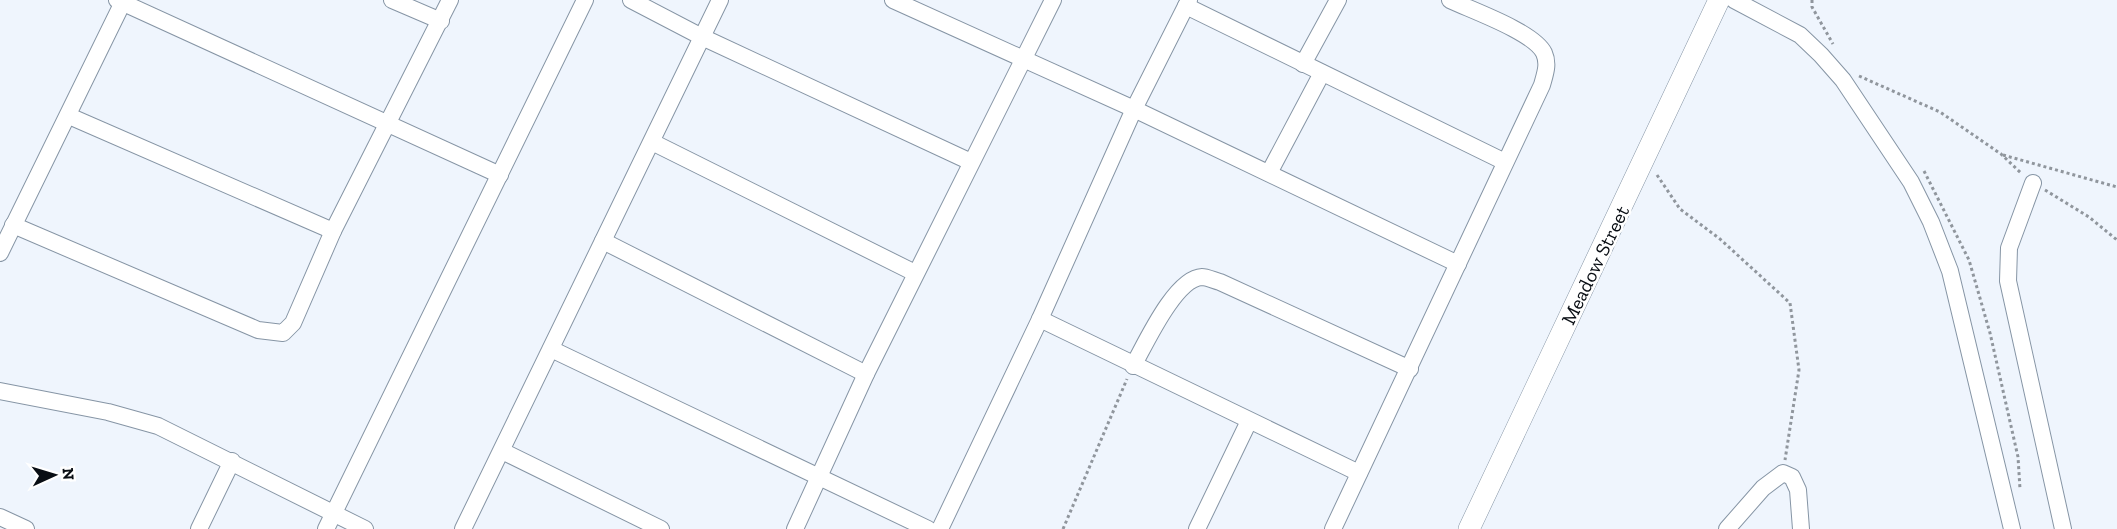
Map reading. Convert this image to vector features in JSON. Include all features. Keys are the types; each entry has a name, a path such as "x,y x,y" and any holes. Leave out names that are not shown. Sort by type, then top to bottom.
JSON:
{"street":[{"path":"392,0 441,21"},
{"path":"13,225 258,330 276,334 283,333 293,323 333,231 450,0"},
{"path":"329,521 585,0"},
{"path":"631,0 702,38 971,162"},
{"path":"463,529 720,0"},
{"path":"893,0 1134,109 1458,264"},
{"path":"795,529 915,273 1053,0"},
{"path":"1303,64 1338,0"},
{"path":"1333,529 1410,369 1542,85 1547,69 1545,55 1540,47 1525,36 1450,0"},
{"name":"Meadow Street","path":"1469,529 1719,0"},
{"path":"1734,0 1800,35 1821,55 1843,80 1911,182 1931,222 1950,271 2012,529"},
{"path":"0,253 69,116 122,1 500,175"},
{"path":"940,529 1040,319 1134,109 1188,3 1303,64 1505,162"},
{"path":"1269,174 1322,73"},
{"path":"69,116 333,231"},
{"path":"652,142 915,273"},
{"path":"2033,183 2009,248 2008,281 2063,529"},
{"path":"603,241 866,374"},
{"path":"1133,366 1179,290 1191,280 1202,277 1220,282 1410,369"},
{"path":"1040,319 1359,474"},
{"path":"551,349 928,529"},
{"path":"0,391 108,412 158,426 232,461 329,521 365,529"},
{"path":"1197,529 1249,421"},
{"path":"502,451 661,529"},
{"path":"199,529 232,461"},
{"path":"1726,529 1763,488 1783,473 1792,477 1798,490 1801,529"},
{"path":"0,517 26,529"}],"path":[{"path":"1849,71 1940,112 2001,154 2033,183 2089,217 2117,240"},
{"path":"2001,154 2117,188"},
{"path":"1645,158 1680,208 1720,239 1790,303 1799,370 1783,473"},
{"path":"1063,529 1133,366"}]}
